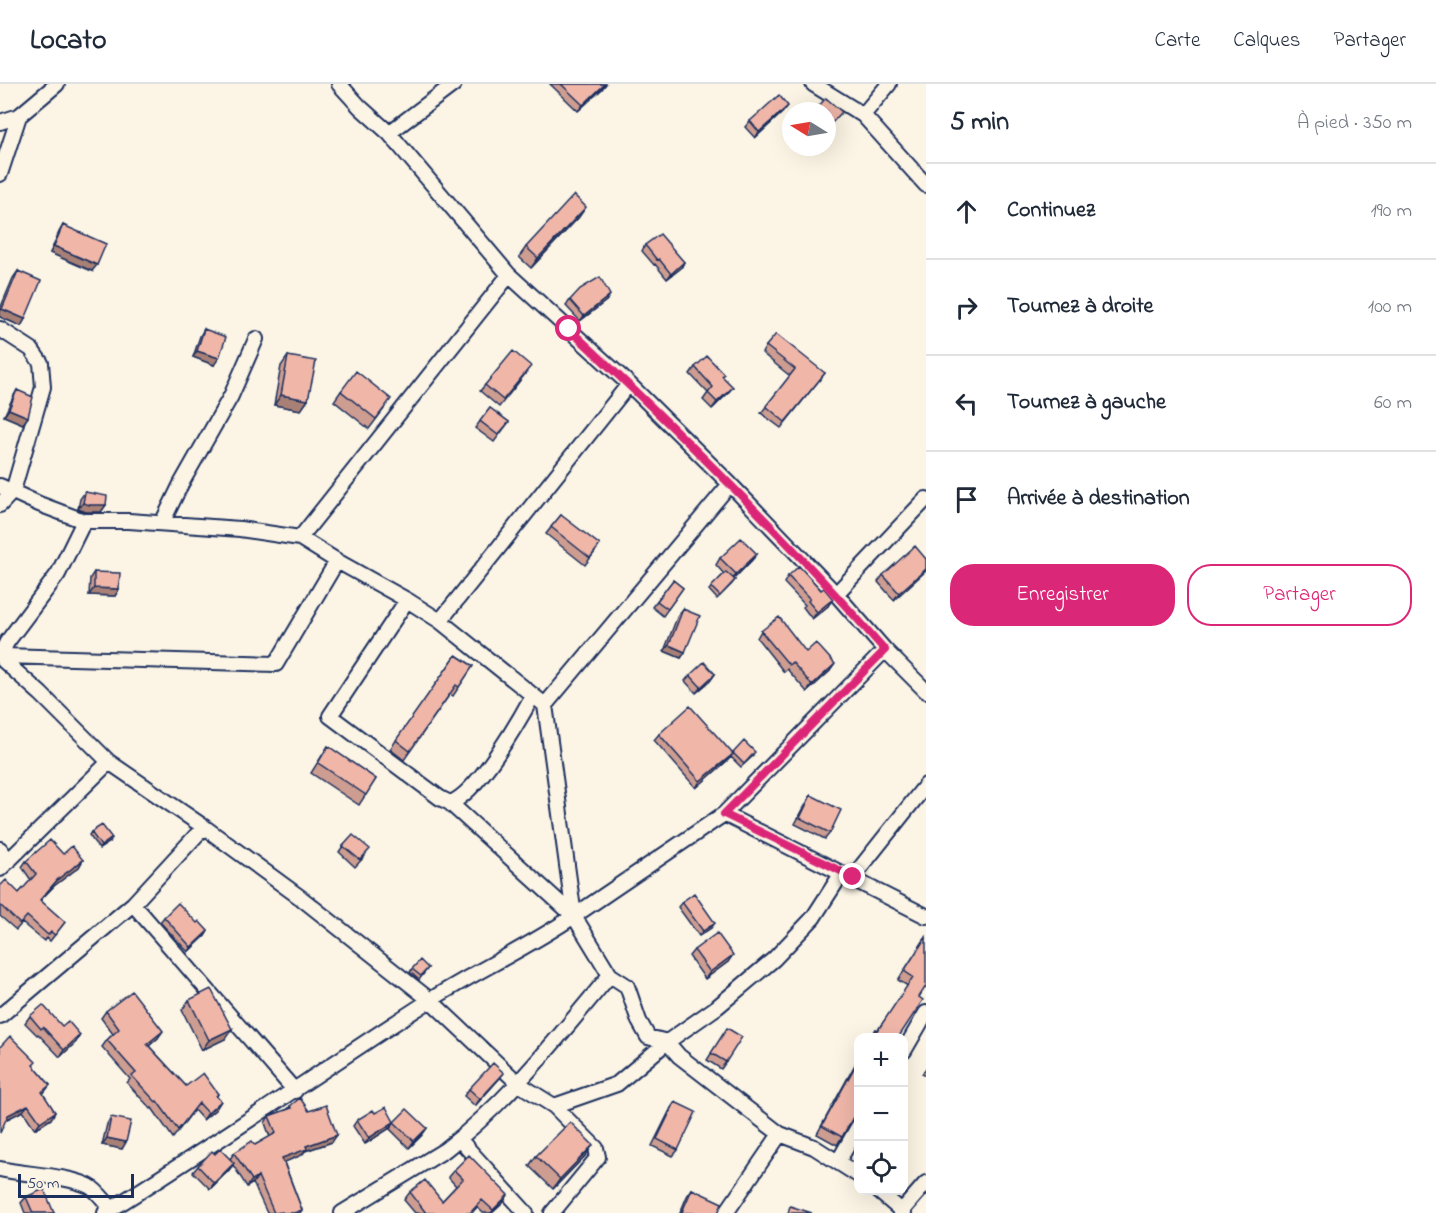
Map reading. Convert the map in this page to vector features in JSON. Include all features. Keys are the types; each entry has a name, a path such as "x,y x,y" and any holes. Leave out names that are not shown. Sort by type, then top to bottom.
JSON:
{"street":[{"path":"0,122 19,116 57,84"},
{"path":"339,84 389,133 509,275 629,384 730,484 926,691"},
{"path":"389,133 454,84"},
{"path":"813,84 863,115 926,185"},
{"path":"863,115 889,84"},
{"path":"0,174 19,116"},
{"path":"300,538 509,275"},
{"path":"0,329 31,349 41,363 43,387 0,505"},
{"path":"162,523 181,484 231,396 256,339"},
{"path":"440,621 629,384"},
{"path":"545,705 730,484"},
{"path":"6,488 39,504 84,521 162,523 240,529 300,538 440,621 545,705 574,916"},
{"path":"836,594 926,499"},
{"path":"84,521 58,574 7,642 2,652 4,661 41,694 109,762 204,827 301,898 430,1000 519,1084 554,1106 596,1148 598,1156 552,1213"},
{"path":"3,656 276,663 337,561"},
{"path":"407,600 330,716 440,798 450,803 574,916 610,975 627,986 639,1021 648,1037 667,1042 679,1056 780,1134 814,1147 854,1172"},
{"path":"0,1169 53,1177 90,1186 109,1211 295,1091 430,1000 554,930 724,814 885,650"},
{"path":"450,803 464,795 499,752 533,695"},
{"path":"0,849 5,865 109,762"},
{"path":"554,1106 617,1084 667,1042 717,1007 774,959 813,918 926,785"},
{"path":"724,814 926,915"},
{"path":"0,1016 133,904 204,827"},
{"path":"133,904 295,1091"},
{"path":"342,1213 459,1139 519,1084 610,975"},
{"path":"908,1043 926,1012"},
{"path":"726,1213 780,1134"},
{"path":"838,1162 854,1134"},
{"path":"459,1139 526,1213"},
{"path":"882,1195 902,1212 926,1183"}],"building":[{"path":"561,84 605,84 583,105"},
{"path":"779,95 785,102 782,102 782,111 759,132 750,121"},
{"path":"836,107 842,112 836,118"},
{"path":"574,195 586,207 538,258 526,247"},
{"path":"63,225 106,244 97,265 54,246"},
{"path":"660,234 684,262 671,274 645,245"},
{"path":"18,271 41,281 25,319 2,309"},
{"path":"600,277 610,295 584,316 570,300 580,289"},
{"path":"204,329 226,337 219,358 197,351"},
{"path":"776,334 825,373 785,422 766,406 795,369 766,346"},
{"path":"513,351 531,366 503,400 485,385"},
{"path":"288,356 316,361 308,400 281,395"},
{"path":"707,356 733,387 717,402 708,393 713,387 695,367"},
{"path":"356,371 391,399 376,419 341,391"},
{"path":"17,390 33,397 28,417 9,409"},
{"path":"490,408 509,422 498,435 480,421"},
{"path":"85,492 107,496 106,505 83,503"},
{"path":"561,515 600,545 590,558 551,527"},
{"path":"741,538 757,554 736,574 720,558"},
{"path":"915,546 926,559 926,569 899,593 883,575"},
{"path":"799,566 821,590 824,588 833,599 817,612 808,601 810,599 788,576"},
{"path":"94,572 120,573 119,589 94,588"},
{"path":"726,572 735,580 720,596 711,587"},
{"path":"673,580 683,588 668,609 657,601"},
{"path":"683,609 700,616 685,652 669,645"},
{"path":"779,617 806,652 816,643 835,664 812,685 792,662 789,665 761,631"},
{"path":"456,655 473,666 459,687 456,685 410,751 396,740"},
{"path":"704,662 715,674 701,687 690,675"},
{"path":"690,706 733,754 700,781 659,734"},
{"path":"744,741 755,752 744,764 733,753"},
{"path":"328,746 376,779 366,795 318,763"},
{"path":"811,795 841,810 830,833 800,818"},
{"path":"102,825 112,838 101,846 91,832"},
{"path":"353,835 370,849 360,860 343,846"},
{"path":"50,840 63,854 72,846 83,860 58,879 40,900 65,922 55,935 51,932 48,935 27,916 20,924 0,905 0,886 6,880 19,893 36,874 26,861"},
{"path":"694,893 715,923 703,931 682,902"},
{"path":"178,903 208,931 191,947 164,917"},
{"path":"717,933 733,955 710,972 694,950"},
{"path":"926,937 926,986 919,997 923,1000 901,1033 874,1033 913,977 904,971"},
{"path":"420,960 428,968 421,976 412,969"},
{"path":"211,989 232,1029 209,1040 189,1000"},
{"path":"132,991 163,1031 147,1044 186,1086 203,1073 221,1101 208,1113 199,1103 178,1130 157,1101 132,1076 136,1073 107,1040 119,1029 106,1011"},
{"path":"43,1005 62,1026 68,1021 80,1035 64,1050 30,1016"},
{"path":"727,1028 742,1037 726,1062 711,1053"},
{"path":"10,1036 36,1062 33,1065 50,1085 42,1092 55,1112 40,1122 28,1105 8,1115 0,1133 0,1047"},
{"path":"493,1063 504,1073 480,1099 469,1089"},
{"path":"854,1068 854,1116 842,1137 822,1126"},
{"path":"300,1098 309,1111 326,1105 337,1135 306,1146 307,1149 282,1158 302,1210 294,1213 274,1213 258,1176 252,1180 234,1153 252,1141 255,1145 276,1133 269,1116 292,1108 290,1106"},
{"path":"675,1102 696,1112 678,1150 657,1139"},
{"path":"386,1107 394,1122 369,1138 357,1120 373,1110 375,1113"},
{"path":"407,1109 427,1128 414,1141 394,1122"},
{"path":"111,1117 131,1121 126,1142 107,1138"},
{"path":"570,1122 593,1145 560,1179 536,1156"},
{"path":"220,1149 234,1163 214,1183 198,1166 212,1151 215,1154"},
{"path":"469,1155 508,1195 493,1210 482,1200 470,1213 426,1213 410,1192 425,1180 442,1201 463,1179 454,1170"},
{"path":"44,1189 54,1213 33,1213 26,1197"},
{"path":"692,1189 722,1203 718,1213 682,1212"},
{"path":"790,1206 812,1213 788,1213"}],"route":[{"path":"569,329 629,384 730,484 836,594 885,650 724,814 853,877"}]}
